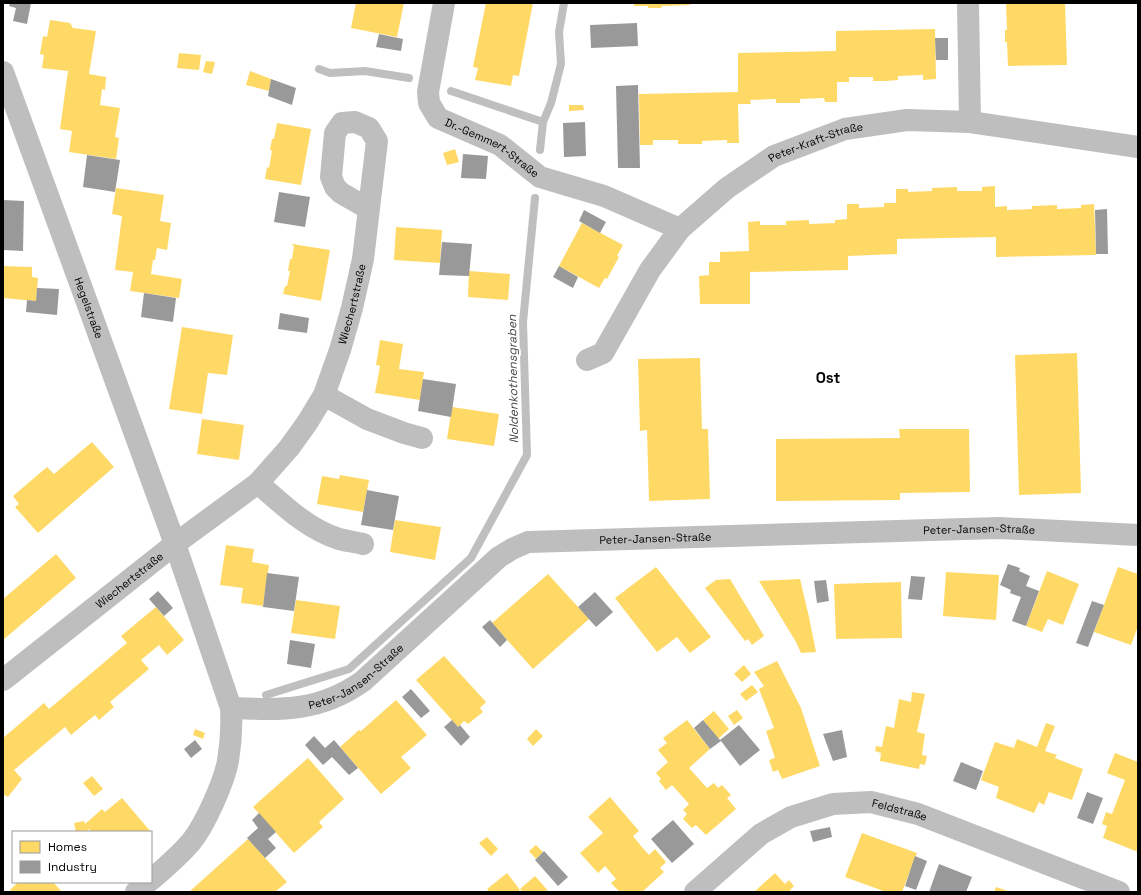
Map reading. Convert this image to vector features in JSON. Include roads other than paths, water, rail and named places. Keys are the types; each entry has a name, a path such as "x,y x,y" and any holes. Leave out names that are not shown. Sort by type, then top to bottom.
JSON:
{"street":[{"name":"Dr.-Gemmert-Straße","path":"444,3 428,92 429,103 438,118 500,145 540,177 604,196 680,229"},
{"path":"968,3 970,122"},
{"name":"Hegelstraße","path":"3,72 175,544"},
{"name":"Peter-Kraft-Straße","path":"587,360 603,353 650,270 680,229 727,188 774,156 845,129 907,120 970,122 1138,147"},
{"name":"Wiechertstraße","path":"3,680 175,544 258,482 290,448 324,396 340,350 352,308 363,259 369,209"},
{"path":"324,396 367,419 422,438"},
{"path":"258,482 292,513 316,528 338,538 364,544"},
{"name":"Peter-Jansen-Straße","path":"231,708 273,710 307,707 348,692 500,557 512,549 528,542 999,528 1138,535"},
{"path":"152,879 174,860 192,840 207,816 228,762 232,724 231,708 175,544"},
{"name":"Feldstraße","path":"695,892 761,834 791,817 833,804 871,802 918,814 1119,892"},
{"path":"136,892 147,883"}],"waterway":[{"path":"451,91 543,122 551,103 561,64 559,32 564,3"},
{"path":"319,69 330,73 365,71 409,78"},
{"name":"Noldenkothensgraben","path":"540,150 543,122"},
{"name":"Noldenkothensgraben","path":"266,695 349,669 471,558 527,455 523,322 535,198"}],"district":[{"name":"Ost","path":"828,377"}]}
